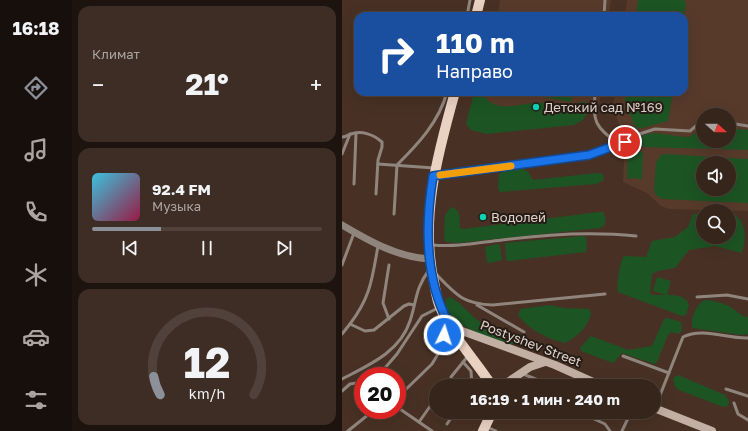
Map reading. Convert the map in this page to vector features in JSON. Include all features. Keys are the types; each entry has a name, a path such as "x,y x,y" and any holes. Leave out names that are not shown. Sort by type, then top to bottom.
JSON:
{"main road":[{"path":"477,12 480,0"},
{"path":"454,96 434,172 428,244 430,264 440,307 466,358 486,379"},
{"name":"Postyshev Street","path":"450,324 585,379"},
{"path":"511,379 530,366 545,362"},
{"path":"661,411 712,431"},
{"path":"485,429 489,419"}],"street":[{"path":"342,225 378,246 430,264"}],"lane":[{"path":"468,12 470,0"},
{"path":"604,12 605,0"},
{"path":"394,214 397,165 426,136 446,96"},
{"path":"595,96 594,117 596,122 601,129 620,144"},
{"path":"736,124 748,126"},
{"path":"378,164 397,165 434,172 589,155 620,144 633,136 651,130 661,129 690,131 696,126"},
{"path":"354,184 356,133"},
{"path":"342,137 356,133 373,136 382,142 378,164 376,194"},
{"path":"342,154 350,134"},
{"path":"342,265 354,232"},
{"path":"428,244 457,247 502,240 588,232 636,236"},
{"path":"342,334 365,300 370,288 378,246"},
{"path":"342,379 390,351 407,327 419,284 430,264 453,292 461,298 524,332"},
{"path":"389,318 383,303 390,265"},
{"path":"476,305 493,305 605,294"},
{"path":"697,297 727,295 748,299"},
{"path":"350,324 369,331 378,327 404,306 409,304 414,305"},
{"path":"386,367 397,354 422,316 440,307"},
{"path":"406,389 432,364 438,354 450,324"},
{"path":"661,392 683,337 700,333 748,338"},
{"path":"623,356 669,373"},
{"path":"451,377 466,358"},
{"path":"466,358 471,371 472,379"},
{"path":"520,372 536,379"},
{"path":"342,391 350,384 354,383"},
{"path":"726,388 748,396"},
{"path":"734,403 738,414 748,420"},
{"path":"419,422 429,408"},
{"path":"406,413 432,431"},
{"path":"348,431 363,419"},
{"path":"447,424 450,419"},
{"path":"594,419 605,424 610,431"},
{"path":"622,431 628,419"},
{"path":"485,429 496,431"}],"shaded area":[{"path":"500,0 611,0 610,12 498,12"},
{"path":"627,0 748,0 748,211 736,211 736,204 696,204 696,210 669,209 661,206 647,193 623,182 625,142 613,107 614,96 688,96 688,12 626,12"},
{"name":"Детский сад №169","path":"477,96 600,96 599,105 589,114 527,121 474,110"}],"green space":[{"path":"638,0 684,0 686,3 685,12 636,12"},
{"path":"473,96 486,96 486,99 492,103 503,106 538,103 569,106 584,102 589,104 590,107 583,120 574,125 487,134 471,130 466,124"},
{"path":"538,96 572,96 571,102"},
{"path":"625,96 672,96 668,121 642,128 635,127 625,100"},
{"path":"736,129 748,130 748,150 644,147 638,145 640,138 652,133 686,137 691,136 696,131 696,148 736,148"},
{"path":"628,151 643,152 642,179 627,178"},
{"path":"664,154 698,156 696,156 696,196 736,196 736,158 748,159 748,203 662,199 656,195 654,190 656,163 660,156"},
{"path":"522,168 528,172 533,180 597,173 603,174 604,180 596,184 500,192 498,188 499,174 507,169"},
{"path":"451,207 457,210 460,218 460,228 463,229 599,212 603,212 606,219 604,226 600,228 458,243 446,242 444,240 445,215"},
{"path":"693,214 696,214 696,244 736,244 736,216 742,224 745,236 741,253 715,246 689,250 675,268 658,271 652,274 650,293 652,295 674,295 684,298 689,305 686,315 682,316 618,292 619,274 624,256 646,257 652,241 675,237 688,227"},
{"path":"583,236 586,237 587,249 585,252 509,261 506,260 505,243"},
{"path":"497,244 500,245 502,260 489,263 487,262 485,247"},
{"path":"657,277 671,281 667,295 653,291"},
{"path":"450,297 458,302 477,320 512,338 515,343 510,345 492,339 460,323 452,316 447,308 446,299"},
{"path":"705,300 714,301 729,306 740,314 748,317 748,334 741,335 693,328 692,321 694,312"},
{"path":"550,305 564,308 589,309 591,314 581,332 565,343 538,333 527,325 518,315 521,309"},
{"path":"667,318 681,322 682,330 679,334 671,332 668,335 657,362 654,364 622,353 613,363 581,351 580,348 591,336 628,350 652,346 664,319"},
{"path":"678,375 725,395 729,401 728,406 723,407 679,390 675,387 673,378"}],"slow traffic":[{"path":"440,175 511,166"}],"place":[{"name":"Детский сад №169","path":"536,107"},
{"name":"Водолей","path":"483,217"}],"route":[{"path":"444,335 448,322 440,307 429,259 429,223 431,185 433,176 598,154 625,142"}]}
